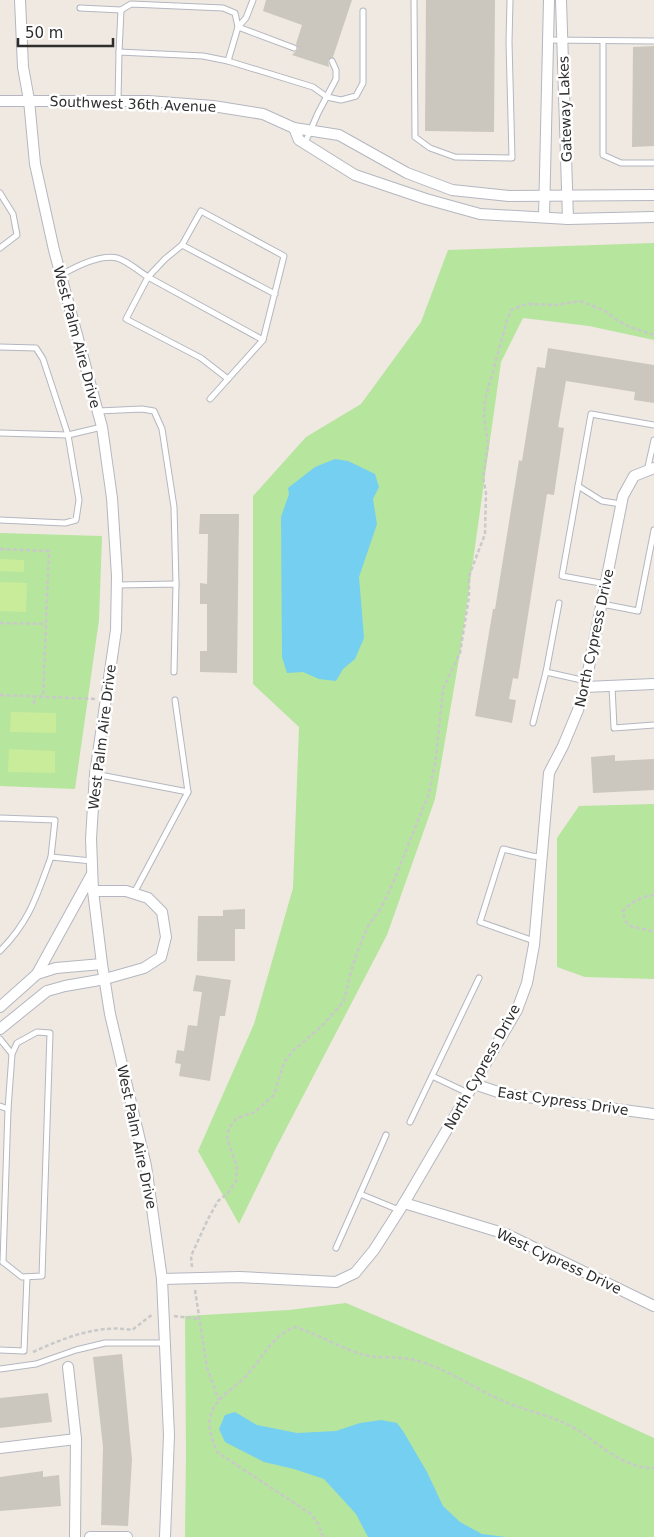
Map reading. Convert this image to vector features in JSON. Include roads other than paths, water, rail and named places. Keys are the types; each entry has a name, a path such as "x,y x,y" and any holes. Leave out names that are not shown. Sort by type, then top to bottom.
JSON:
{"street":[{"name":"West Palm Aire Drive","path":"20,0 23,67 30,100 36,164 60,276 102,427 112,498 117,585 116,630 94,774 91,839 92,873 102,964 110,1014 146,1166 162,1280 170,1435 165,1537"},
{"name":"Gateway Lakes","path":"544,217 549,0"},
{"name":"Gateway Lakes","path":"561,0 564,41 564,119 569,195 568,219"},
{"name":"Southwest 36th Avenue","path":"0,101 118,101 213,106 262,114 294,128 339,135 407,173 452,190 509,196 654,195"},
{"path":"294,128 300,140 305,144 355,175 426,199 480,214 568,219 654,218"},
{"name":"North Cypress Drive","path":"162,1280 239,1277 336,1282 355,1273 374,1250 402,1207 516,1010 527,983 534,941 549,774 578,710 586,684 623,496 634,476 651,470"},
{"path":"586,684 612,686 654,684"},
{"path":"0,1007 37,974 92,873"},
{"path":"0,1030 47,991 65,986 105,980 144,968 161,957 166,937 162,912 148,898 126,891 93,891"},
{"path":"37,974 56,968 102,964"},
{"name":"East Cypress Drive","path":"471,1089 654,1114"},
{"name":"West Cypress Drive","path":"402,1207 506,1234 654,1306"},
{"path":"68,1366 76,1439 75,1537"},
{"path":"0,1448 76,1439"},
{"path":"90,1537 127,1537"}],"lane":[{"path":"228,61 238,27 246,18 253,0"},
{"path":"414,0 415,137 430,148 455,156 512,158 509,42 510,0"},
{"path":"80,8 121,10 131,4 223,8 235,13 238,27"},
{"path":"118,101 121,10"},
{"path":"120,52 203,56 228,61 313,87 327,97 342,100 356,96 363,83 363,11"},
{"path":"238,27 294,48"},
{"path":"548,40 654,41"},
{"path":"603,41 603,155 621,163 654,163"},
{"path":"305,144 336,79 336,70 332,60"},
{"path":"0,193 13,214 17,235 0,248"},
{"path":"210,399 264,340 284,256 202,211 182,245 148,277 126,320 201,358 228,378"},
{"path":"182,245 275,294"},
{"path":"60,276 80,265 100,259 117,258 264,340"},
{"path":"0,347 36,348 44,359 68,436 79,500 76,520 65,523 0,520"},
{"path":"97,411 142,409 154,411 162,429 174,507 176,584 174,672"},
{"path":"606,584 562,576 591,414 654,425"},
{"path":"0,433 68,436 102,427"},
{"path":"651,470 654,440"},
{"path":"578,486 602,501 621,504"},
{"path":"602,604 638,610 654,530"},
{"path":"117,585 176,584"},
{"path":"533,723 546,672 559,603"},
{"path":"546,672 586,684"},
{"path":"612,686 614,728 654,725"},
{"path":"133,894 188,792 175,700"},
{"path":"94,774 188,792"},
{"path":"0,818 55,820 51,857 32,909 14,937 0,951"},
{"path":"534,941 480,922 503,848 542,857"},
{"path":"51,857 92,861"},
{"path":"410,1122 479,978"},
{"path":"37,1032 50,1033 42,1276 22,1277 2,1263 8,1109 12,1054 17,1043 37,1032"},
{"path":"0,1039 12,1054"},
{"path":"432,1076 471,1089"},
{"path":"0,1106 8,1109"},
{"path":"336,1248 386,1135"},
{"path":"360,1194 402,1207"},
{"path":"0,1350 24,1351 27,1277"},
{"path":"0,1369 36,1364 76,1350 106,1343 165,1343"}],"water":[{"path":"335,459 348,461 375,474 379,487 373,499 377,524 359,577 364,638 355,659 343,669 336,681 319,679 303,672 287,673 282,657 281,517 289,494 288,488 315,467"},
{"path":"235,1412 257,1425 297,1433 336,1431 360,1423 381,1420 397,1423 427,1472 443,1506 460,1522 482,1534 506,1537 368,1537 356,1514 324,1479 264,1462 225,1442 219,1429 225,1415"}]}
